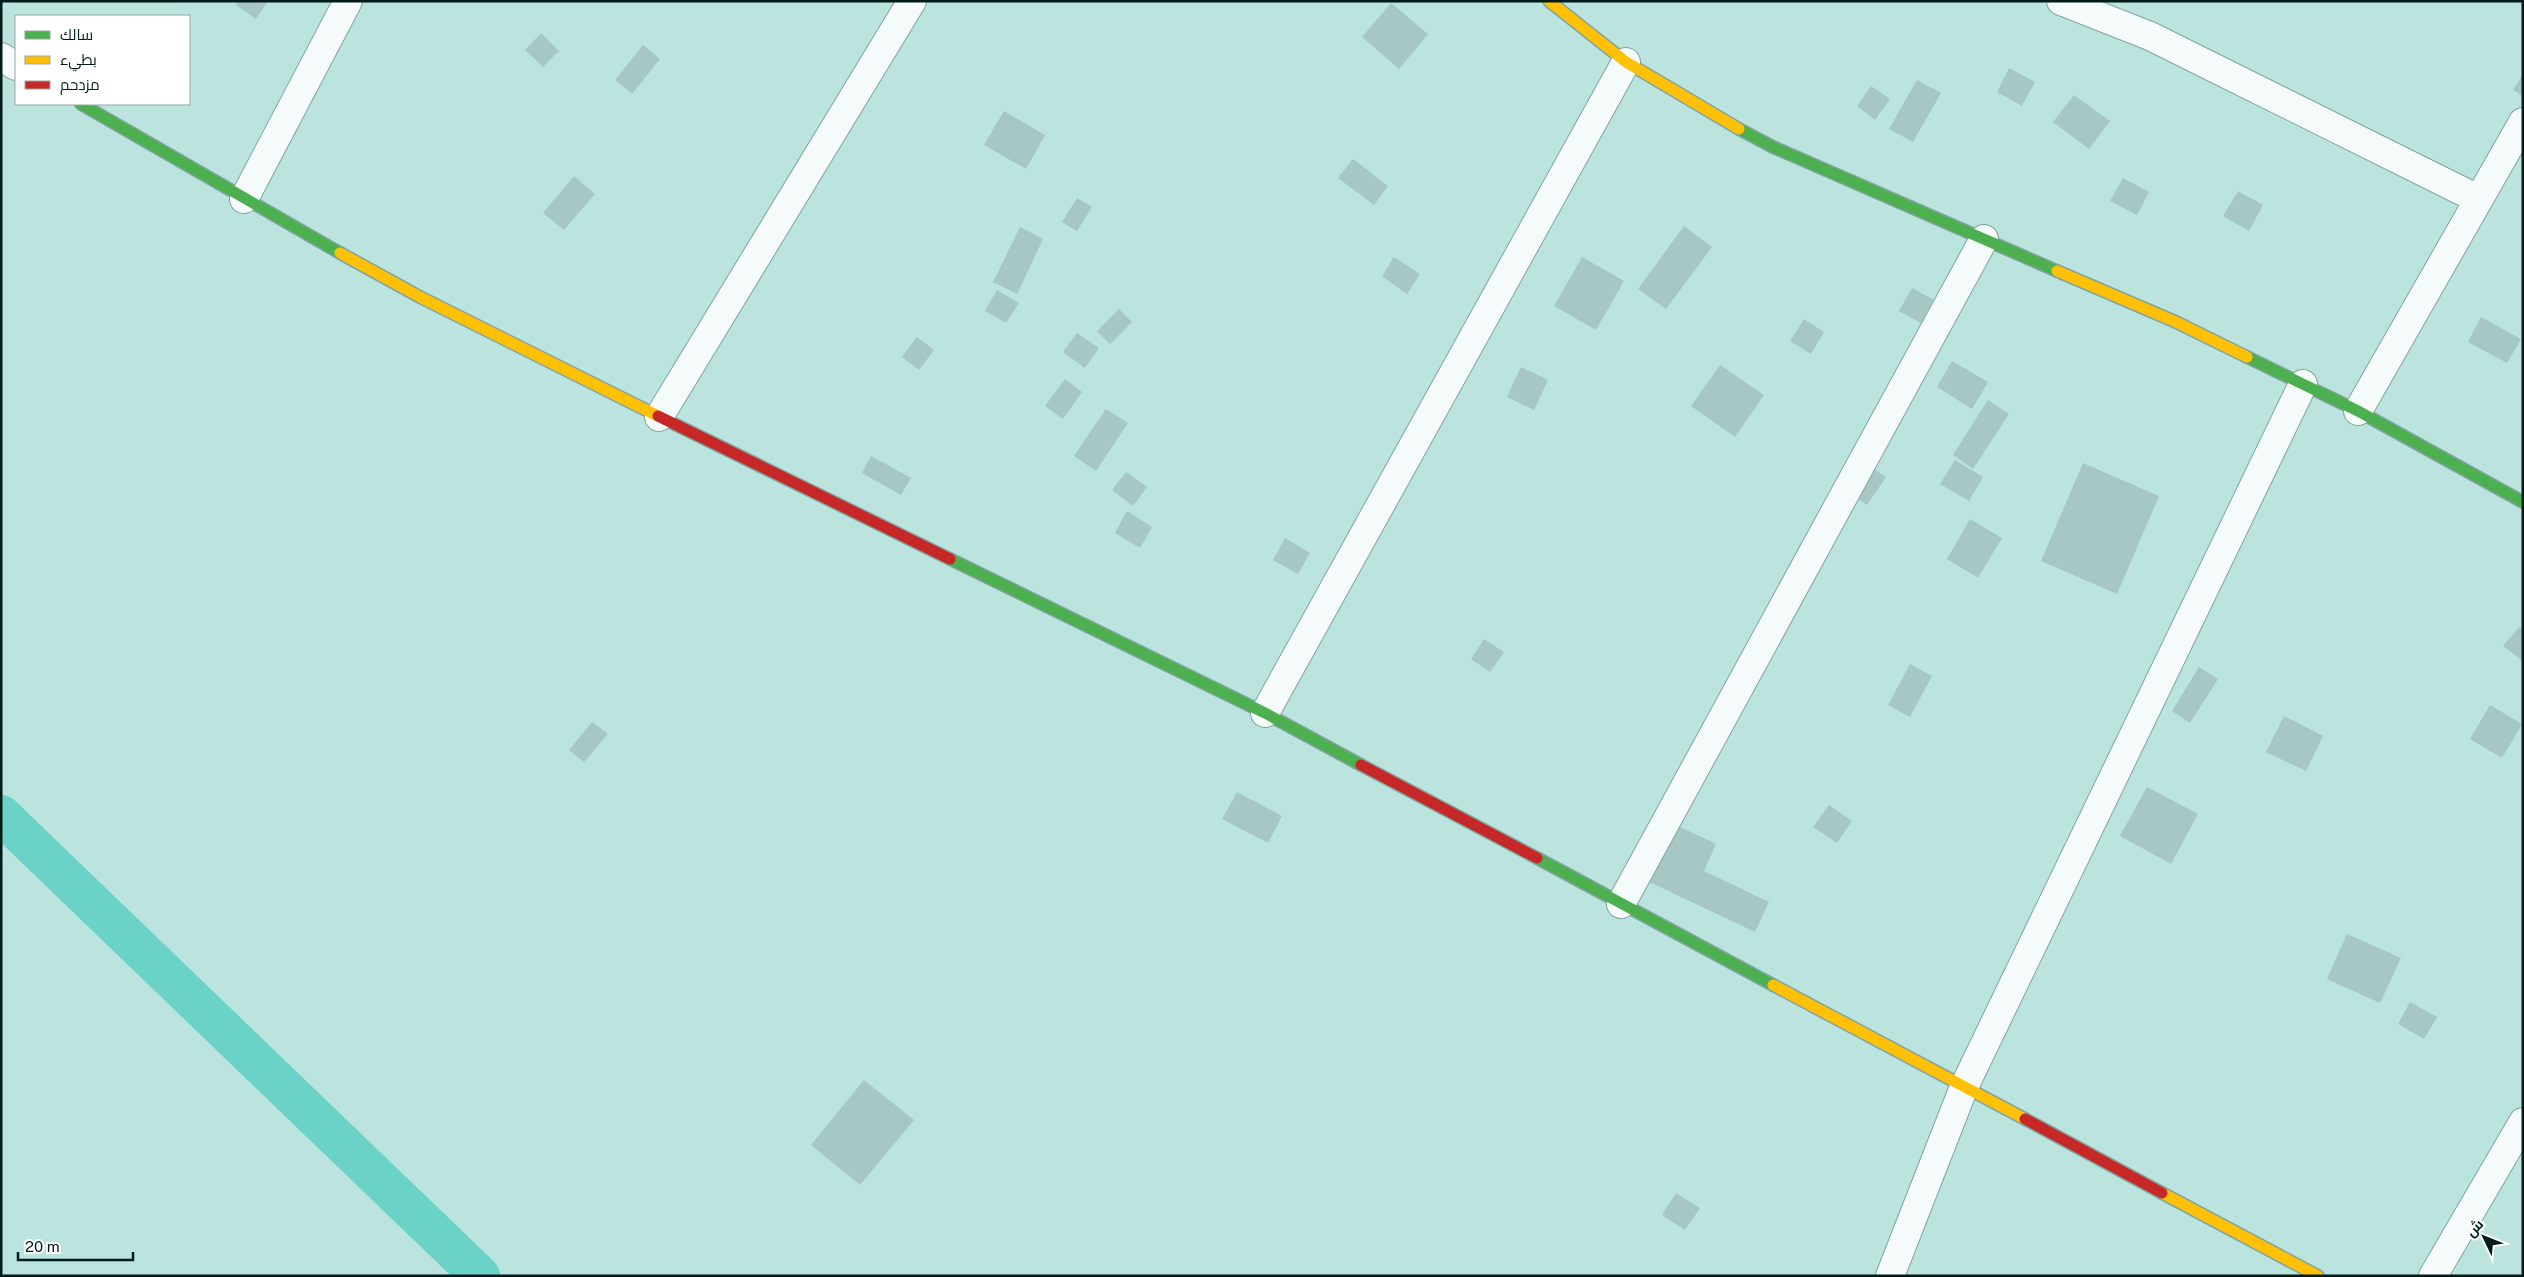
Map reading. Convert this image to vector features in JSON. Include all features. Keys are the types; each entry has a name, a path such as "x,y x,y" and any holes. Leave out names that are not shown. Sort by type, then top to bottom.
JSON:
{"street":[{"path":"244,199 348,1"},
{"path":"659,417 912,1"},
{"path":"1549,1 1626,62 1728,123 1773,147 2176,322 2358,411 2521,498"},
{"path":"2060,1 2150,36 2478,199"},
{"path":"1,57 15,65"},
{"path":"1265,713 1626,62"},
{"path":"83,105 244,199 420,297 659,417 1265,713 2318,1276"},
{"path":"2358,411 2523,122"},
{"path":"1621,904 1984,239"},
{"path":"1890,1276 1964,1087 2303,384"},
{"path":"2433,1276 2523,1122"}],"building":[{"path":"238,1 268,1 256,19 236,5"},
{"path":"1391,3 1428,34 1399,69 1362,37"},
{"path":"541,33 559,51 543,67 525,50"},
{"path":"643,45 660,59 632,94 615,80"},
{"path":"2009,68 2035,82 2022,106 1997,92"},
{"path":"2523,74 2523,96 2513,90"},
{"path":"1917,80 1941,93 1913,142 1889,129"},
{"path":"1871,86 1890,99 1875,120 1857,106"},
{"path":"2074,95 2110,121 2089,149 2053,122"},
{"path":"1004,111 1045,135 1026,169 984,145"},
{"path":"1353,159 1388,186 1374,205 1338,178"},
{"path":"574,176 595,194 564,230 543,213"},
{"path":"2123,178 2149,192 2137,215 2110,201"},
{"path":"2238,191 2263,205 2249,231 2223,216"},
{"path":"1077,198 1092,207 1077,231 1062,222"},
{"path":"1684,226 1712,247 1666,309 1638,289"},
{"path":"1020,227 1043,239 1017,294 993,282"},
{"path":"1394,257 1420,274 1407,294 1382,276"},
{"path":"1582,257 1624,281 1596,330 1554,306"},
{"path":"1912,288 1934,300 1921,323 1899,311"},
{"path":"997,290 1019,303 1006,323 985,311"},
{"path":"1119,309 1132,322 1110,344 1097,331"},
{"path":"2481,317 2521,339 2507,363 2468,342"},
{"path":"1804,319 1824,332 1811,354 1790,341"},
{"path":"1077,333 1099,348 1085,368 1063,352"},
{"path":"917,337 934,350 919,370 902,357"},
{"path":"1952,361 1988,382 1972,409 1937,387"},
{"path":"1720,365 1764,395 1735,437 1691,406"},
{"path":"1521,367 1548,380 1534,410 1507,397"},
{"path":"1065,379 1082,392 1063,419 1045,406"},
{"path":"1988,400 2009,414 1973,469 1953,455"},
{"path":"1106,409 1128,423 1096,471 1074,456"},
{"path":"871,456 911,478 901,495 862,473"},
{"path":"1955,460 1983,477 1969,501 1940,484"},
{"path":"2083,463 2159,496 2117,594 2041,561"},
{"path":"1868,465 1886,477 1867,505 1849,493"},
{"path":"1126,472 1147,487 1133,506 1112,490"},
{"path":"1127,511 1152,527 1140,548 1115,533"},
{"path":"1970,519 2002,538 1978,578 1947,559"},
{"path":"1285,538 1310,553 1298,574 1273,560"},
{"path":"2519,627 2523,630 2523,661 2503,646"},
{"path":"1484,639 1504,652 1490,672 1471,659"},
{"path":"1910,664 1932,676 1910,717 1888,705"},
{"path":"2199,667 2218,679 2190,723 2172,711"},
{"path":"2490,705 2522,724 2502,758 2470,739"},
{"path":"2284,716 2323,736 2306,771 2266,752"},
{"path":"592,722 608,734 584,762 569,750"},
{"path":"2147,787 2198,814 2171,864 2120,836"},
{"path":"1237,792 1282,816 1268,843 1222,819"},
{"path":"1829,805 1852,821 1837,843 1813,827"},
{"path":"1672,823 1716,844 1704,871 1769,902 1755,932 1645,880"},
{"path":"2347,934 2401,958 2380,1003 2327,979"},
{"path":"2410,1002 2437,1017 2424,1039 2398,1024"},
{"path":"864,1080 914,1120 860,1185 811,1145"},
{"path":"1676,1193 1700,1208 1685,1230 1662,1215"}],"waterway":[{"path":"1,815 480,1276"}],"traffic: fast":[{"path":"83,105 340,253"},
{"path":"1739,129 1773,147 2057,271"},
{"path":"2247,357 2358,411 2523,502"},
{"path":"950,559 1265,713 1361,765"},
{"path":"1537,858 1773,985"}],"traffic: slow":[{"path":"1549,1 1626,62 1739,129"},
{"path":"340,253 420,297 658,416"},
{"path":"2057,271 2176,322 2247,357"},
{"path":"1773,985 2025,1119"},
{"path":"2162,1193 2318,1276"}],"traffic: jam":[{"path":"658,416 950,559"},
{"path":"1361,765 1537,858"},
{"path":"2025,1119 2162,1193"}]}
